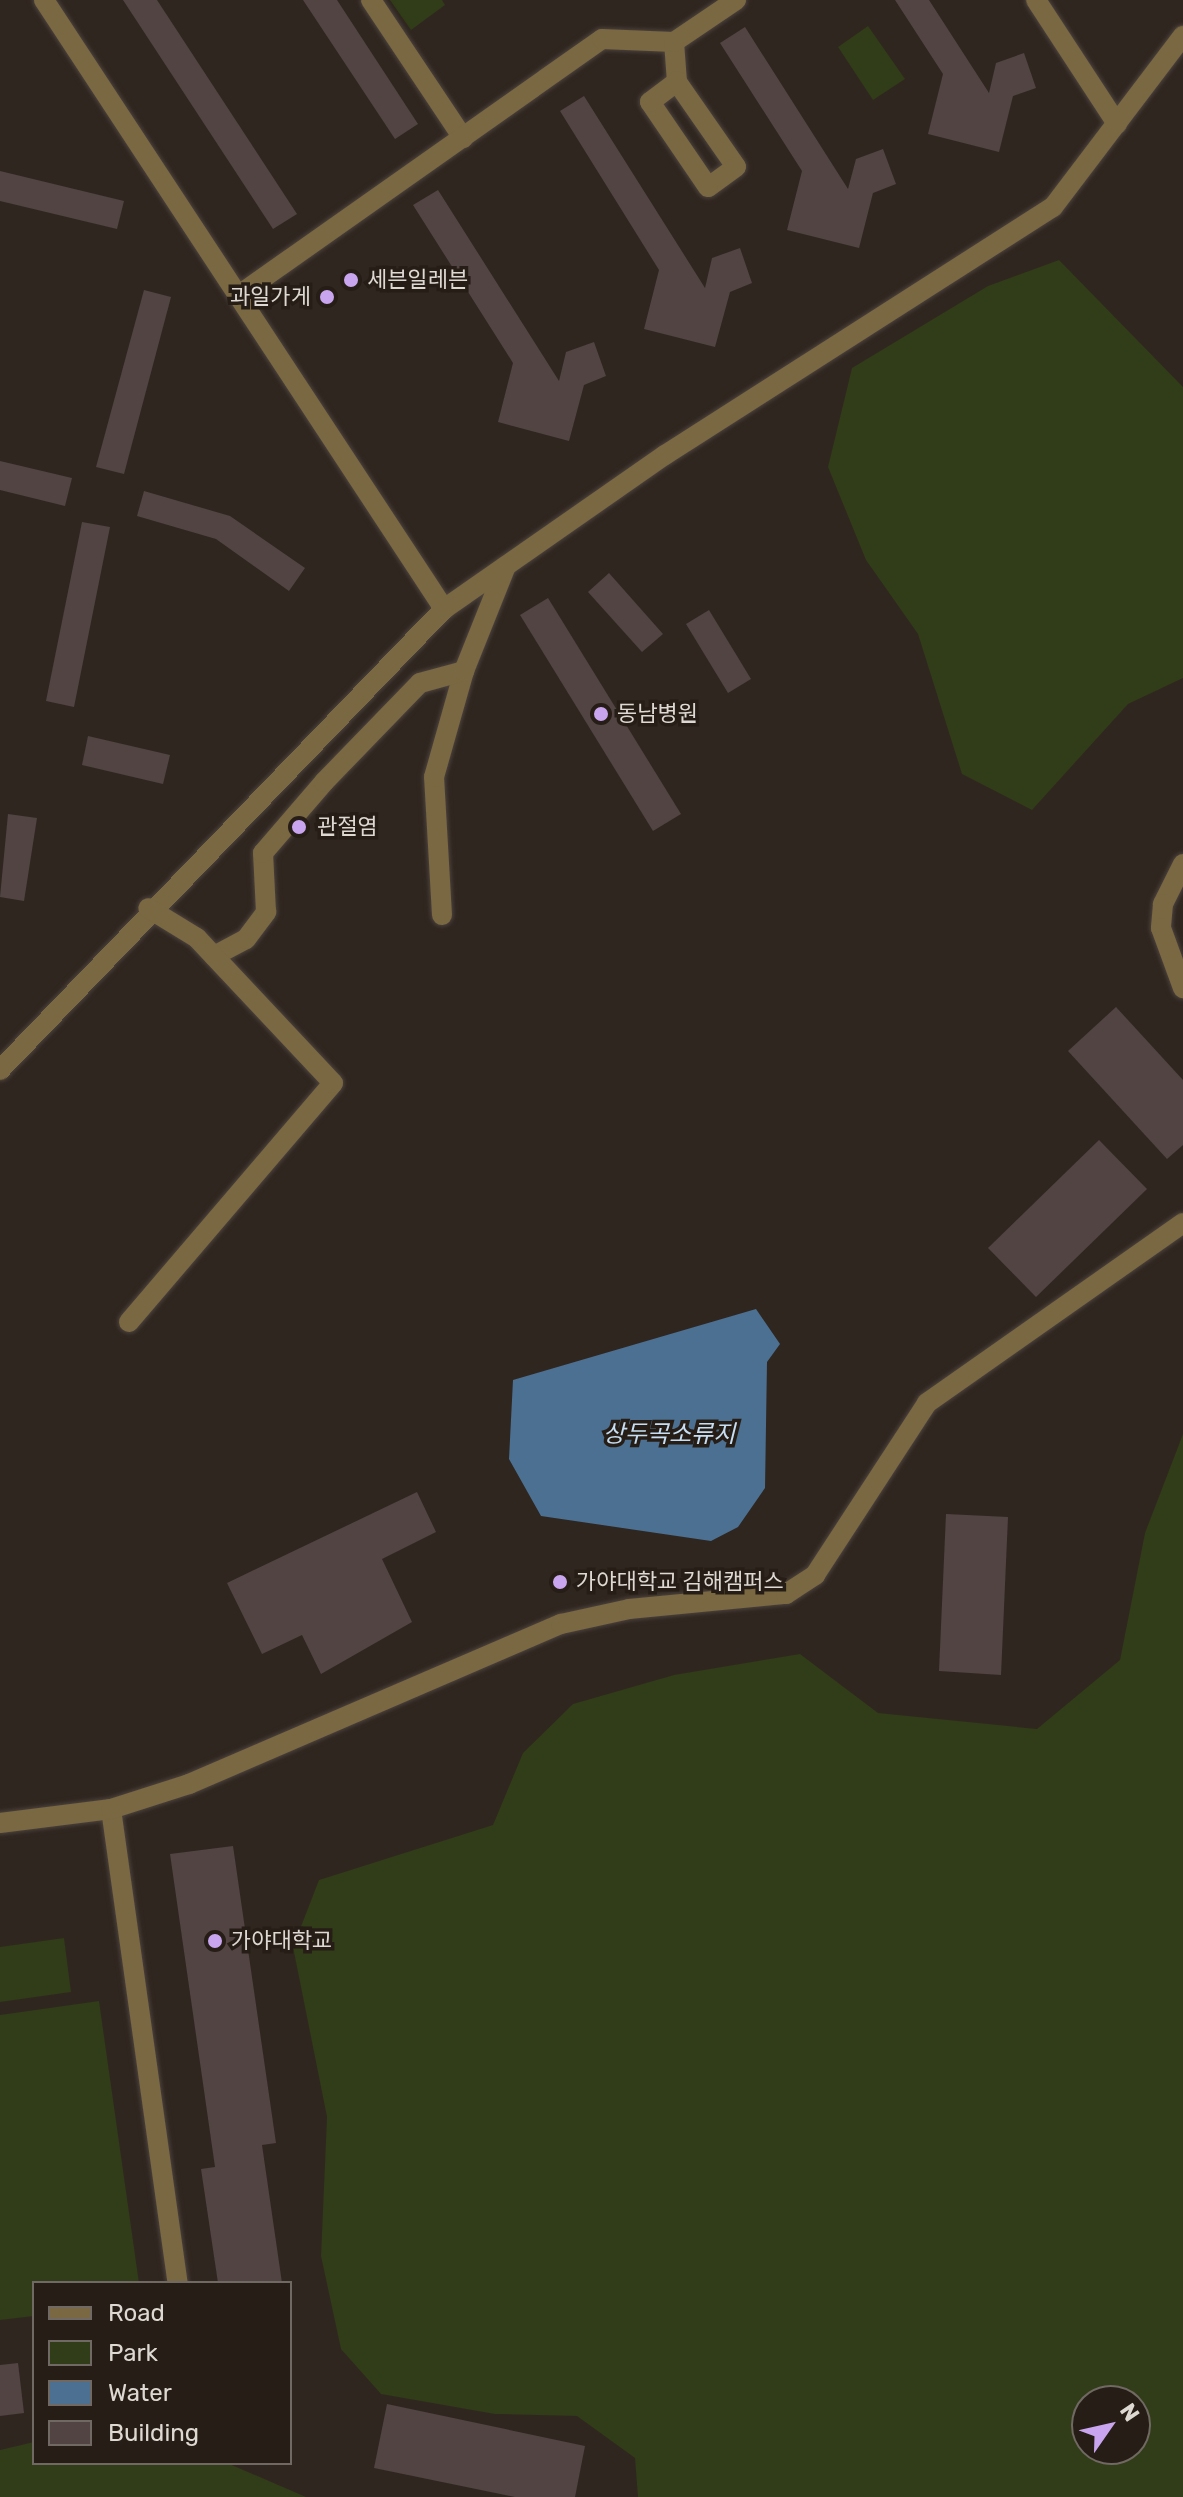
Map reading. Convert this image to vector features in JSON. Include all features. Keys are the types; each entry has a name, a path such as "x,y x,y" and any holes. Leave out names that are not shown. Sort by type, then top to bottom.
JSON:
{"street":[{"path":"44,0 444,609"},
{"path":"371,0 463,138"},
{"path":"239,295 602,39 674,42 736,0"},
{"path":"1036,0 1117,124"},
{"path":"0,1070 148,908 444,609 1053,207 1183,36"},
{"path":"674,42 677,82 736,167 708,187 650,102 677,82"},
{"path":"442,915 434,777 464,671 506,566"},
{"path":"214,956 246,939 266,912 263,853 324,782 420,683 464,671"},
{"path":"1183,864 1163,904 1161,928 1183,988"},
{"path":"129,1322 333,1083 214,956 148,908"},
{"path":"0,1823 111,1809 189,1784 561,1624 629,1609 786,1594 815,1575 927,1403 1183,1223"},
{"path":"111,1809 178,2281"}],"green space":[{"path":"390,0 442,0 445,5 411,30"},
{"path":"868,26 905,79 873,100 838,47"},
{"path":"1059,260 1183,387 1183,678 1128,704 1032,810 962,774 918,634 866,560 828,467 852,368 988,286"},
{"path":"1183,1434 1183,2497 638,2497 635,2458 577,2416 495,2414 381,2394 341,2349 321,2256 327,2117 293,1947 319,1880 493,1825 523,1753 573,1704 674,1675 800,1654 878,1713 1037,1729 1120,1660 1145,1533"},
{"path":"64,1938 71,1992 0,2002 0,1947"},
{"path":"99,2001 139,2281 32,2281 32,2316 0,2320 0,2015"},
{"path":"32,2442 32,2465 232,2465 306,2497 0,2497 0,2450"}],"water":[{"name":"상두곡소류지","path":"756,1309 780,1344 767,1362 765,1488 738,1527 711,1541 541,1516 509,1459 513,1380"}],"building":[{"path":"123,0 157,0 297,214 273,229"},
{"path":"303,0 337,0 418,124 395,139"},
{"path":"895,0 929,0 989,93 996,63 1024,53 1036,88 1013,96 999,152 928,134 943,74"},
{"path":"745,27 848,189 856,159 883,149 896,184 873,193 859,248 787,230 802,171 720,43"},
{"path":"584,96 705,288 712,258 740,248 752,283 730,292 715,347 644,329 659,270 560,111"},
{"path":"0,171 124,201 117,229 0,201"},
{"path":"438,190 559,381 566,352 594,342 606,376 584,385 569,441 498,422 513,363 413,205"},
{"path":"144,290 171,297 124,474 96,467"},
{"path":"0,461 72,478 65,506 0,490"},
{"path":"144,491 230,516 305,568 289,591 216,539 137,516"},
{"path":"82,522 110,527 74,707 46,701"},
{"path":"609,573 663,634 642,652 588,592"},
{"name":"동남병원","path":"548,598 681,814 653,831 520,615"},
{"path":"709,610 751,679 728,693 686,624"},
{"path":"88,736 170,755 163,784 82,765"},
{"path":"8,814 37,818 24,901 0,897"},
{"path":"1116,1007 1183,1080 1183,1145 1167,1159 1068,1051"},
{"path":"1099,1140 1147,1189 1036,1297 988,1248"},
{"path":"417,1492 436,1532 382,1559 412,1622 321,1674 302,1635 262,1654 227,1583"},
{"path":"946,1514 1008,1517 1001,1675 939,1671"},
{"name":"가야대학교","path":"233,1846 276,2143 262,2145 282,2281 218,2281 201,2169 215,2167 170,1854"},
{"path":"18,2363 24,2413 0,2416 0,2365"},
{"path":"387,2404 585,2446 575,2497 515,2497 374,2468"}],"place":[{"name":"세븐일레븐","path":"351,280"},
{"name":"과일가게","path":"327,297"},
{"name":"동남병원","path":"601,714"},
{"name":"관절염","path":"299,827"},
{"name":"가야대학교 김해캠퍼스","path":"560,1582"},
{"name":"가야대학교","path":"215,1941"}]}
